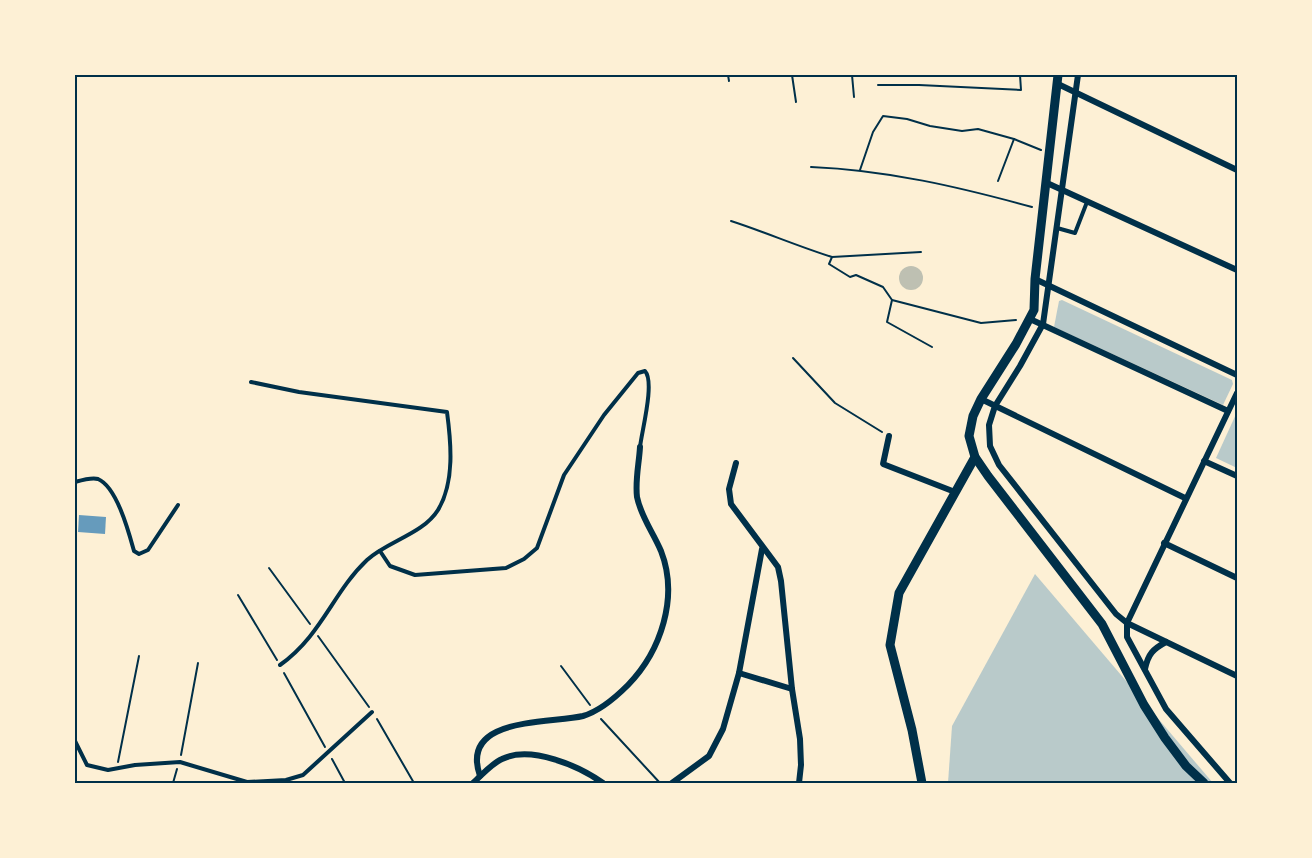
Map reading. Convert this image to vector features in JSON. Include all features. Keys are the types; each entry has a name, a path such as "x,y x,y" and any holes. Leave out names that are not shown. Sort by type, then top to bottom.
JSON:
{"street":[{"path":"1078,75 1043,324 995,406 989,425 990,446 999,465 1116,614 1126,623 1237,676"},
{"path":"1204,783 1186,765 1165,738 1144,705 1102,624 975,457 969,436 973,416 981,399 1034,310 1035,279 1058,79 1077,92 1237,170"},
{"path":"1047,183 1237,270"},
{"path":"1035,279 1237,375"},
{"path":"1030,319 1228,411"},
{"path":"1230,783 1174,719 1127,637 1126,623 1237,393"},
{"path":"981,399 1185,498"},
{"path":"889,436 884,464 955,492"},
{"path":"480,776 476,764 478,751 497,733 513,726 541,720 575,717 594,711 621,692 644,666 658,639 666,610 668,581 658,544 643,517 638,497 636,476 640,447"},
{"path":"922,783 912,730 890,645 899,593 975,457"},
{"path":"1203,460 1237,476"},
{"path":"736,463 729,489 733,508 747,523 762,549 778,567 781,581 792,689 801,746 799,783"},
{"path":"1164,543 1237,578"},
{"path":"672,783 713,751 723,729 739,673 762,549"},
{"path":"1145,670 1153,650 1166,642"},
{"path":"739,673 792,689"},
{"path":"473,783 500,759 532,755 585,770 603,783"}],"lane":[{"path":"1057,228 1075,233 1087,202"},
{"path":"380,551 390,566 415,575 506,568 524,559 537,548 564,475 603,415 638,373 645,371 649,375 651,388 640,447"},
{"path":"251,382 299,392 447,411 451,440 448,481 439,509 428,522 368,560 348,582 315,631 297,652 280,665"},
{"path":"75,482 99,479 107,487 125,520 134,551 139,554 148,550 178,505"},
{"path":"75,741 87,765 108,770 180,762 247,782 286,780 303,775 372,712"}],"path":[{"path":"728,75 729,81"},
{"path":"792,75 796,102"},
{"path":"852,75 854,97"},
{"path":"878,86 919,85 1021,90 1020,75"},
{"path":"860,170 873,132 883,116 962,131 978,129 1050,154"},
{"path":"998,181 1014,140"},
{"path":"811,167 860,170 947,185 1044,210"},
{"path":"731,221 794,245 832,256 921,252"},
{"path":"832,256 829,264 850,277 856,275 883,287 892,300 981,323 1030,319"},
{"path":"892,300 887,322 932,347"},
{"path":"793,358 835,403 889,436"},
{"path":"269,568 372,712 414,783"},
{"path":"238,595 280,665 345,783"},
{"path":"116,769 139,656"},
{"path":"173,783 180,762 198,663"},
{"path":"561,666 594,711 660,783"}],"shaded area":[{"path":"1062,300 1232,380 1233,384 1223,405 1054,327 1059,301"},
{"path":"1237,412 1237,468 1216,458"},
{"path":"1035,574 1213,783 948,783 952,726"}],"water":[{"path":"79,515 106,517 105,534 78,532"}],"building":[{"path":"911,266 919,270 923,278 919,286 911,290 903,286 899,278 903,270"}]}
